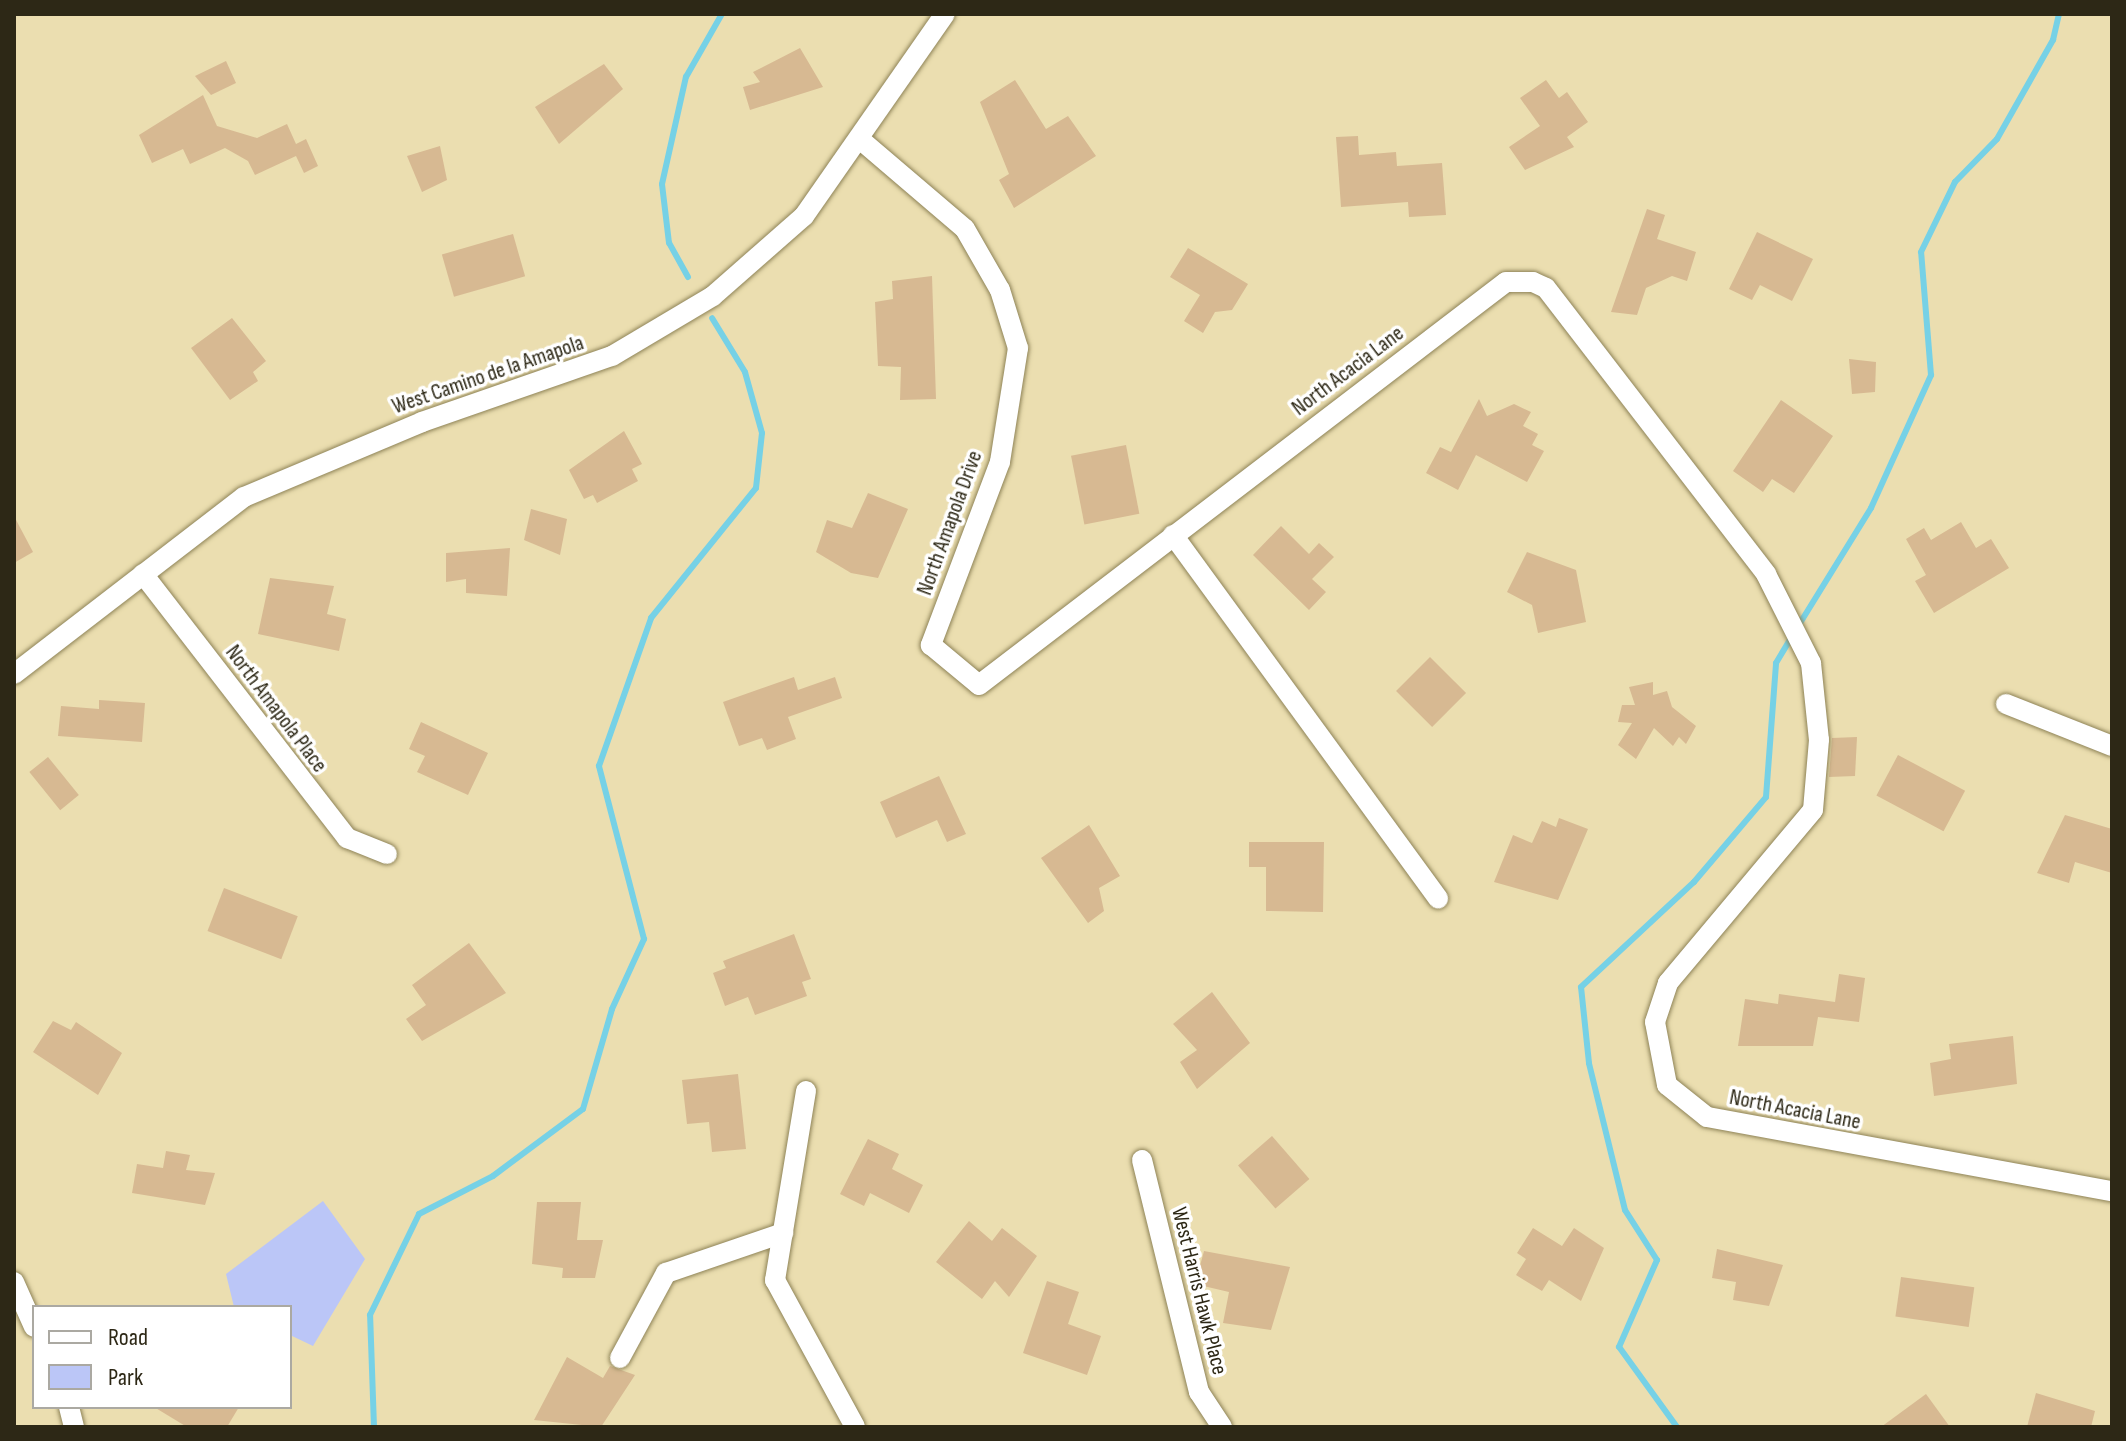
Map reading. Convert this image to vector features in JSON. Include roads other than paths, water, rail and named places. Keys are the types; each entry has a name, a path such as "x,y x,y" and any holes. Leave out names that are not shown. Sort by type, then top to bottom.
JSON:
{"street":[{"name":"West Camino de la Amapola","path":"14,674 244,497 407,427 530,389 658,332 804,216 862,141 945,14"},
{"name":"North Amapola Drive","path":"862,141 965,229 1000,290 1018,348 1000,462 931,645"},
{"name":"North Acacia Lane","path":"931,645 979,685 1506,282 1533,282 1546,288 1743,546 1811,663 1819,740 1813,810 1668,983 1656,1040 1674,1096 1730,1123 2112,1191"},
{"path":"1173,535 1438,899"},
{"name":"North Amapola Place","path":"143,574 347,838 387,854"},
{"path":"2006,704 2112,746"},
{"path":"806,1091 775,1280 855,1427"},
{"name":"West Harris Hawk Place","path":"1142,1160 1199,1392 1222,1427"},
{"path":"620,1358 666,1273 783,1233"},
{"path":"14,1282 32,1322"}],"waterway":[{"path":"688,277 669,243 662,184 686,77 722,14"},
{"path":"1797,628 1871,508 1931,375 1921,252 1955,182 1997,139 2053,40 2059,14"},
{"path":"374,1427 370,1315 419,1214 493,1176 583,1109 612,1009 644,939 599,766 651,618 756,488 762,433 745,372 712,318"},
{"path":"1677,1427 1619,1347 1657,1260 1625,1210 1589,1063 1581,987 1694,882 1766,797 1776,663 1791,638"}]}
